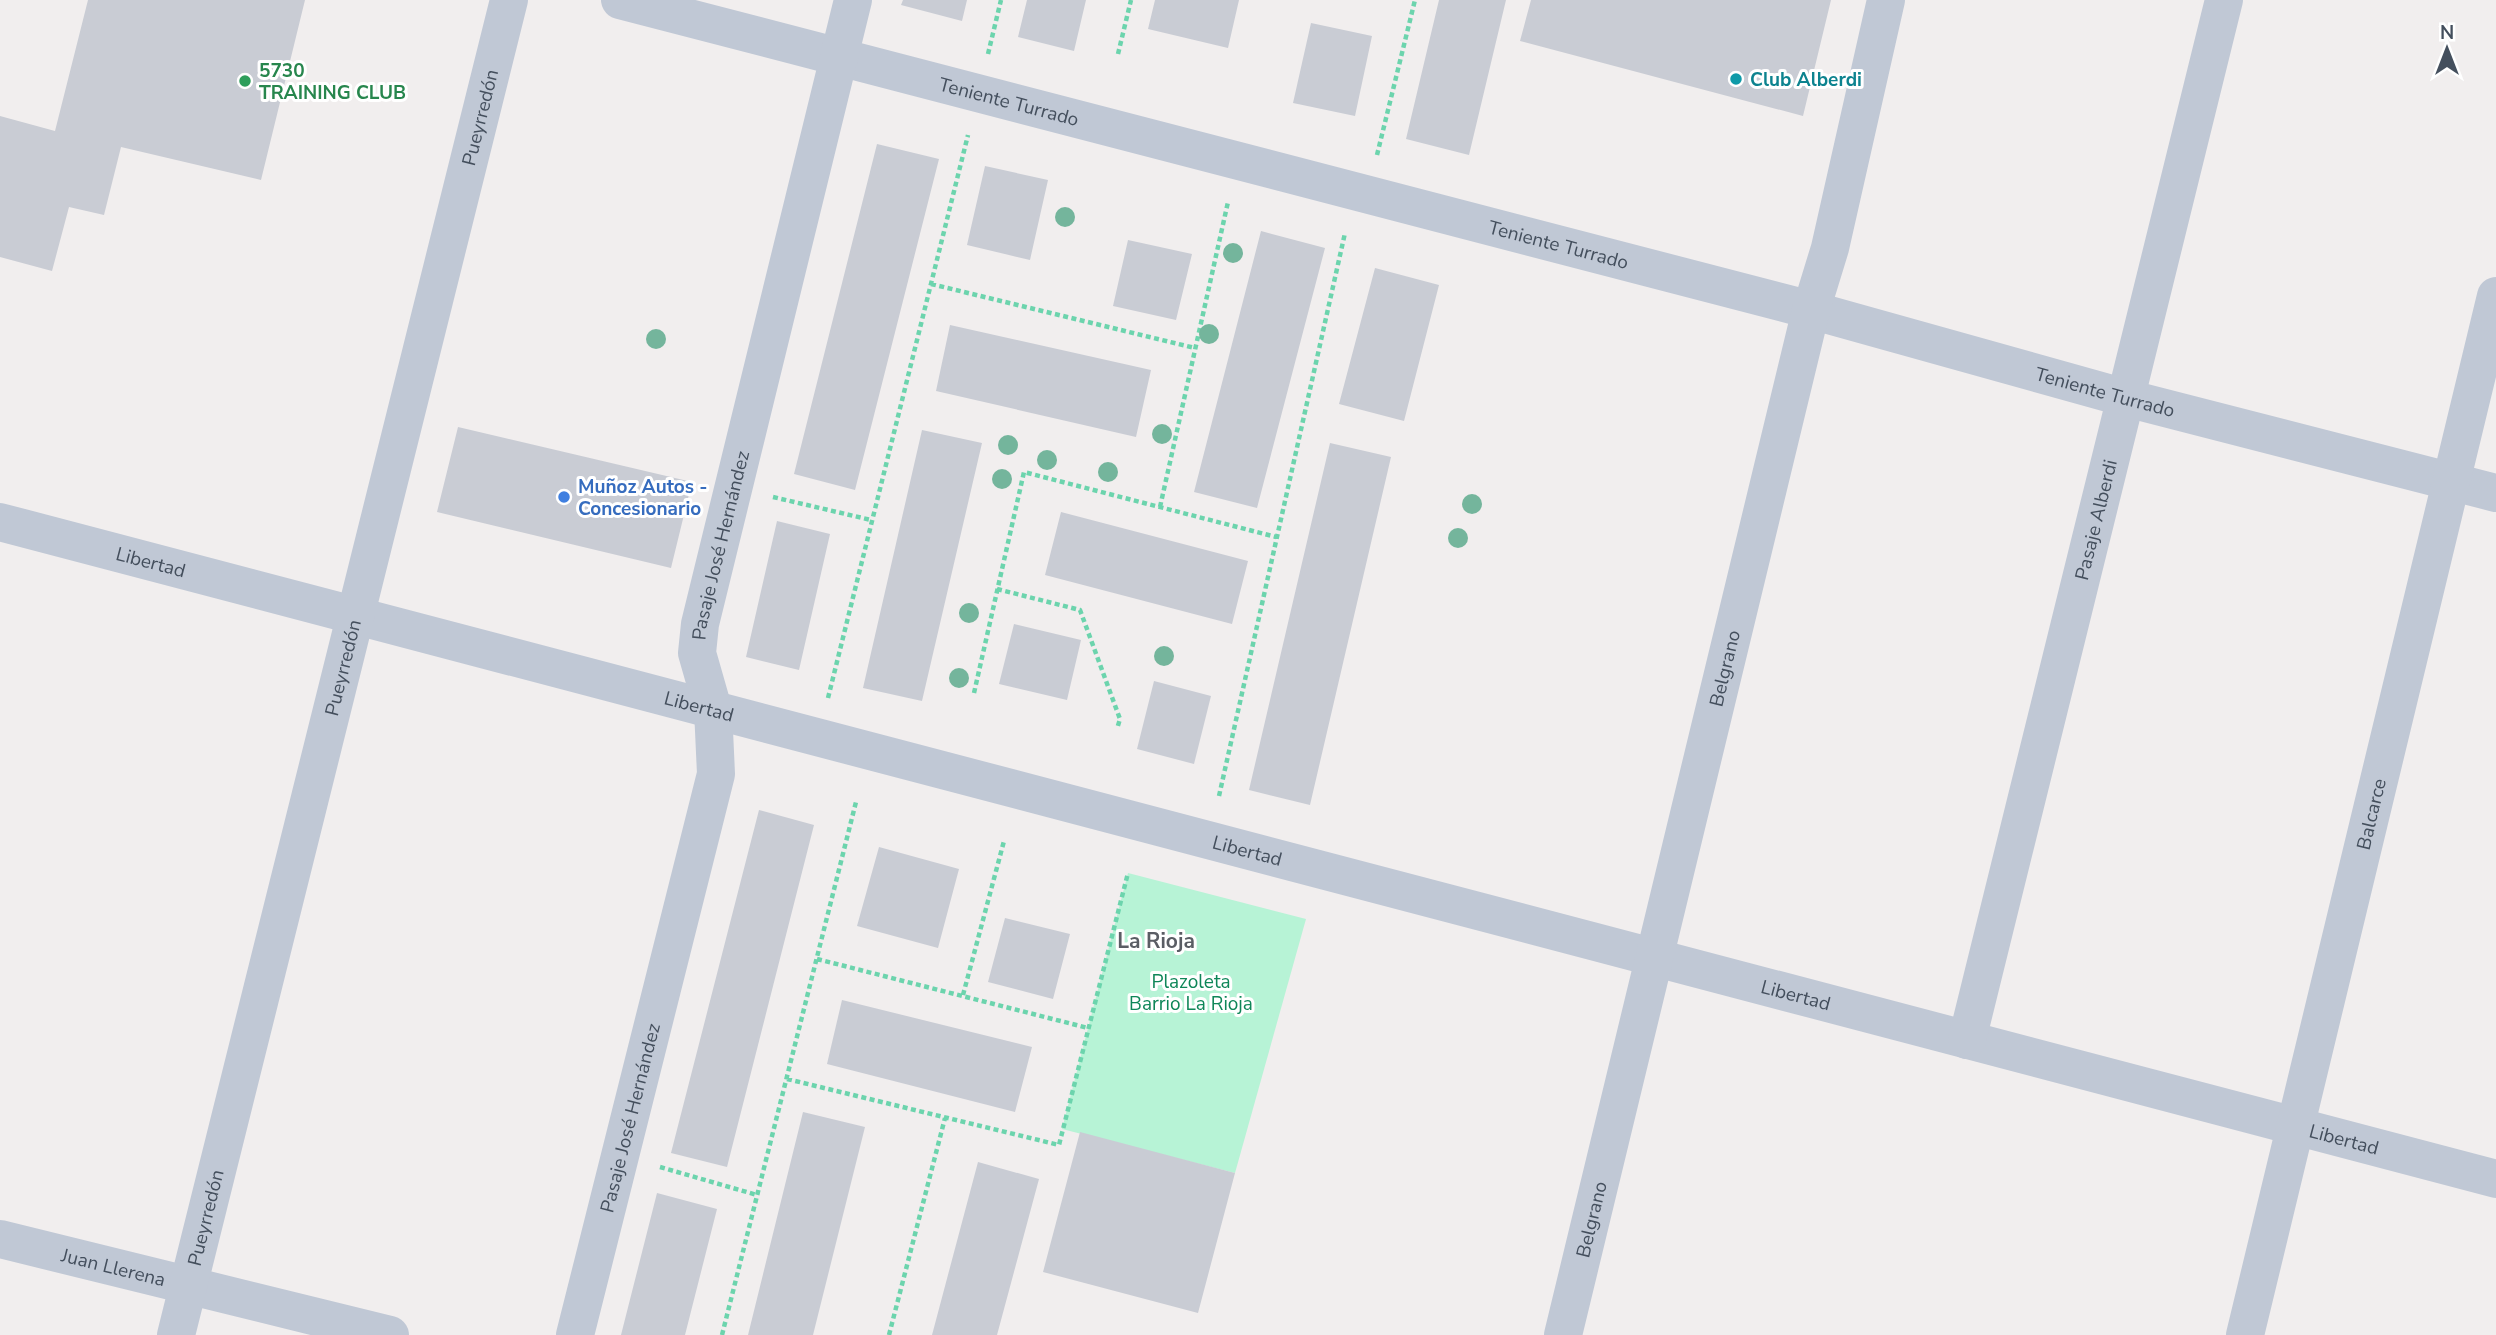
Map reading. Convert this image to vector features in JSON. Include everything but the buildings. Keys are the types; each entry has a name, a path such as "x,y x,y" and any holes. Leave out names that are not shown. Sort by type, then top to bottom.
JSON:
{"street":[{"name":"Pueyrredón","path":"176,1335 509,0"},
{"name":"Teniente Turrado","path":"620,0 1811,310 2126,398 2496,493"},
{"name":"Pasaje José Hernández","path":"575,1335 716,774 713,709 697,653 700,624 853,0"},
{"name":"Belgrano","path":"1563,1335 1811,310 1830,248 1886,0"},
{"name":"Pasaje Alberdi","path":"1967,1040 2224,0"},
{"name":"Balcarce","path":"2245,1335 2293,1126 2496,296"},
{"name":"Libertad","path":"0,522 2496,1179"},
{"name":"Juan Llerena","path":"0,1239 390,1335"}],"path":[{"path":"987,58 1001,0"},
{"path":"1118,54 1130,0"},
{"path":"1377,155 1414,0"},
{"path":"828,698 968,135"},
{"path":"1160,507 1228,202"},
{"path":"1219,796 1346,232"},
{"path":"931,284 1195,348"},
{"path":"974,693 1024,472 1276,537"},
{"path":"765,495 871,520"},
{"path":"998,589 1080,610 1120,719 1117,729"},
{"path":"722,1335 856,802"},
{"path":"963,995 1004,841"},
{"path":"787,1079 1059,1145 1128,873"},
{"path":"817,959 1088,1028"},
{"path":"888,1335 945,1118"},
{"path":"655,1166 757,1195"}],"green space":[{"name":"Plazoleta Barrio La Rioja","path":"1128,873 1306,919 1235,1173 1062,1129"}],"place":[{"name":"Club Alberdi","path":"1736,79"},
{"name":"5730 TRAINING CLUB","path":"245,81"},
{"name":"Muñoz Autos - Concesionario","path":"564,497"}],"district":[{"name":"La Rioja","path":"1156,941"}]}
